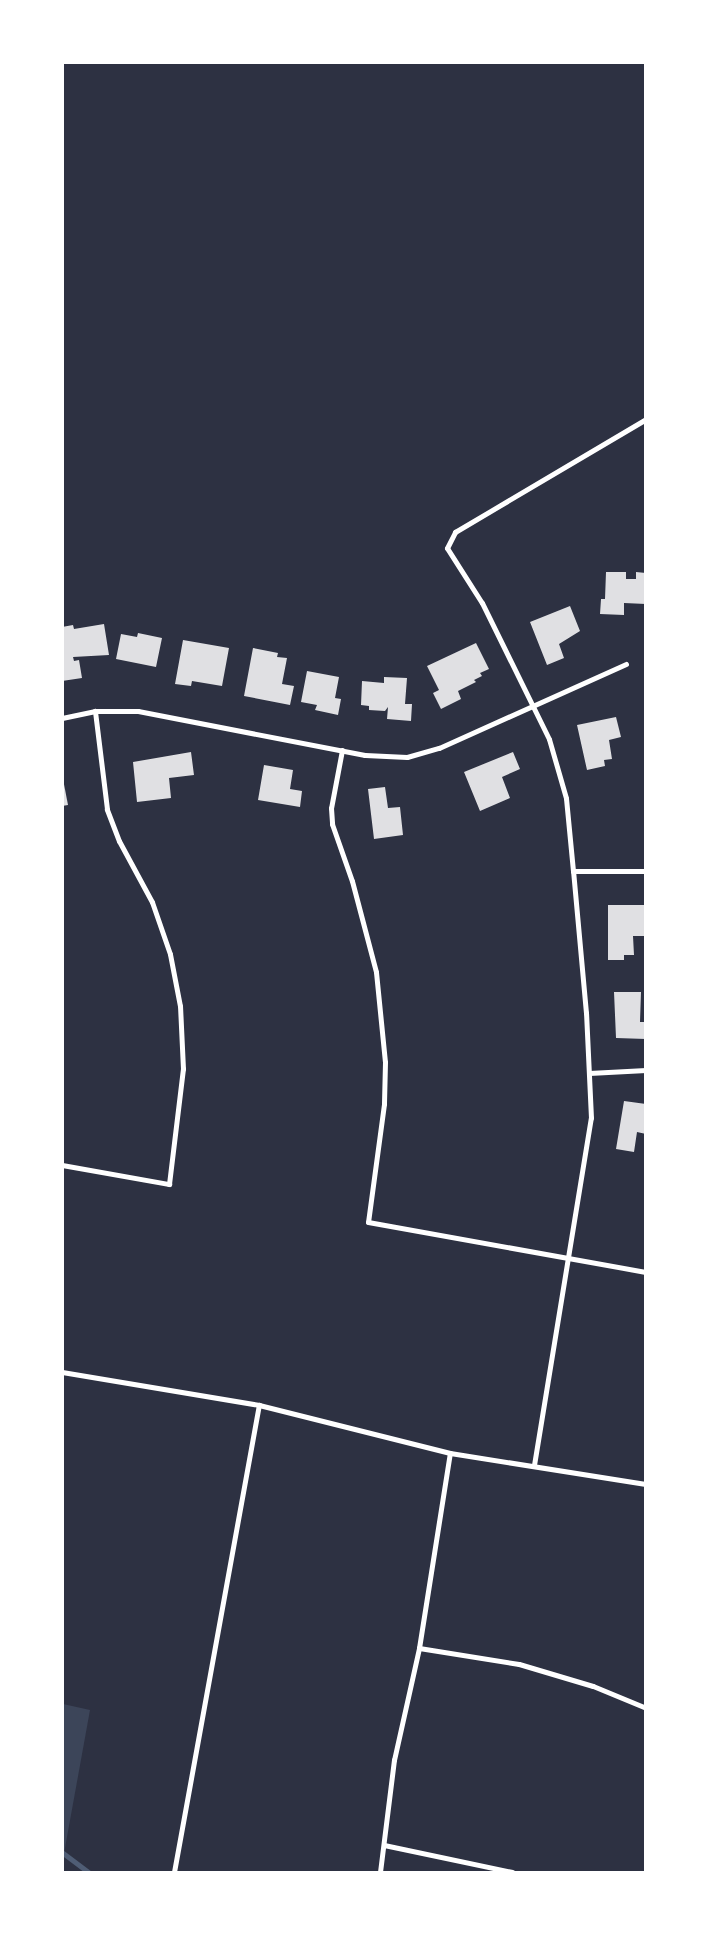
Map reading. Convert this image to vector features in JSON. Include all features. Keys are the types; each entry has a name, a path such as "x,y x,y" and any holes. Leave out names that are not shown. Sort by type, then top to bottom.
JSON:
{"street":[{"path":"534,1465 591,1118 573,871 566,798 549,739 482,603 447,548 455,532 646,419"},
{"path":"62,718 95,711 138,711 342,750 390,758 407,758 439,748 534,707 626,664"},
{"path":"62,1165 169,1184 183,1069 180,1006 162,929 107,809 95,711"},
{"path":"342,750 331,808 332,824 352,881 376,972 385,1062 384,1104 368,1222 646,1272"},
{"path":"573,871 646,871"},
{"path":"589,1073 646,1070"},
{"path":"62,1372 259,1405 450,1453 646,1484"},
{"path":"174,1872 259,1405"},
{"path":"380,1872 394,1760 419,1648 450,1453"},
{"path":"419,1648 519,1664 593,1686 646,1708"},
{"path":"384,1845 512,1872"}],"shaded area":[{"path":"62,1704 90,1710 63,1859"}],"building":[{"path":"606,572 626,572 626,579 636,579 636,572 646,573 646,604 624,603 624,615 600,614 601,599 605,599"},
{"path":"570,606 580,631 559,644 564,658 547,665 530,622"},
{"path":"104,624 109,655 73,657 74,661 79,660 82,678 62,681 62,627 73,625 74,629"},
{"path":"138,633 162,638 156,667 116,659 121,634 137,637"},
{"path":"183,640 229,648 222,686 192,681 191,686 175,684"},
{"path":"476,643 489,669 480,673 482,676 474,680 476,682 458,691 461,699 441,709 433,693 439,690 427,666"},
{"path":"253,648 278,653 277,657 287,658 282,684 294,686 290,705 244,696"},
{"path":"307,671 339,677 335,698 341,699 338,715 315,710 317,705 301,702"},
{"path":"384,677 407,678 405,704 412,704 411,721 387,719 388,707 385,711 369,710 369,706 361,705 362,681 384,683"},
{"path":"616,717 621,737 609,740 612,759 604,760 605,766 587,770 577,725"},
{"path":"191,752 194,775 169,778 171,798 137,802 133,762"},
{"path":"513,752 520,769 502,777 510,798 480,811 464,772"},
{"path":"264,765 293,770 290,789 302,791 300,807 258,800"},
{"path":"62,774 68,805 62,806"},
{"path":"385,787 388,808 400,807 403,835 374,839 368,789"},
{"path":"608,905 646,905 646,936 633,936 634,955 624,955 624,960 608,960"},
{"path":"614,992 641,992 640,1022 646,1022 646,1039 616,1038"},
{"path":"624,1101 646,1104 646,1134 637,1132 634,1152 616,1149"}],"waterway":[{"path":"62,1852 89,1872"}]}
